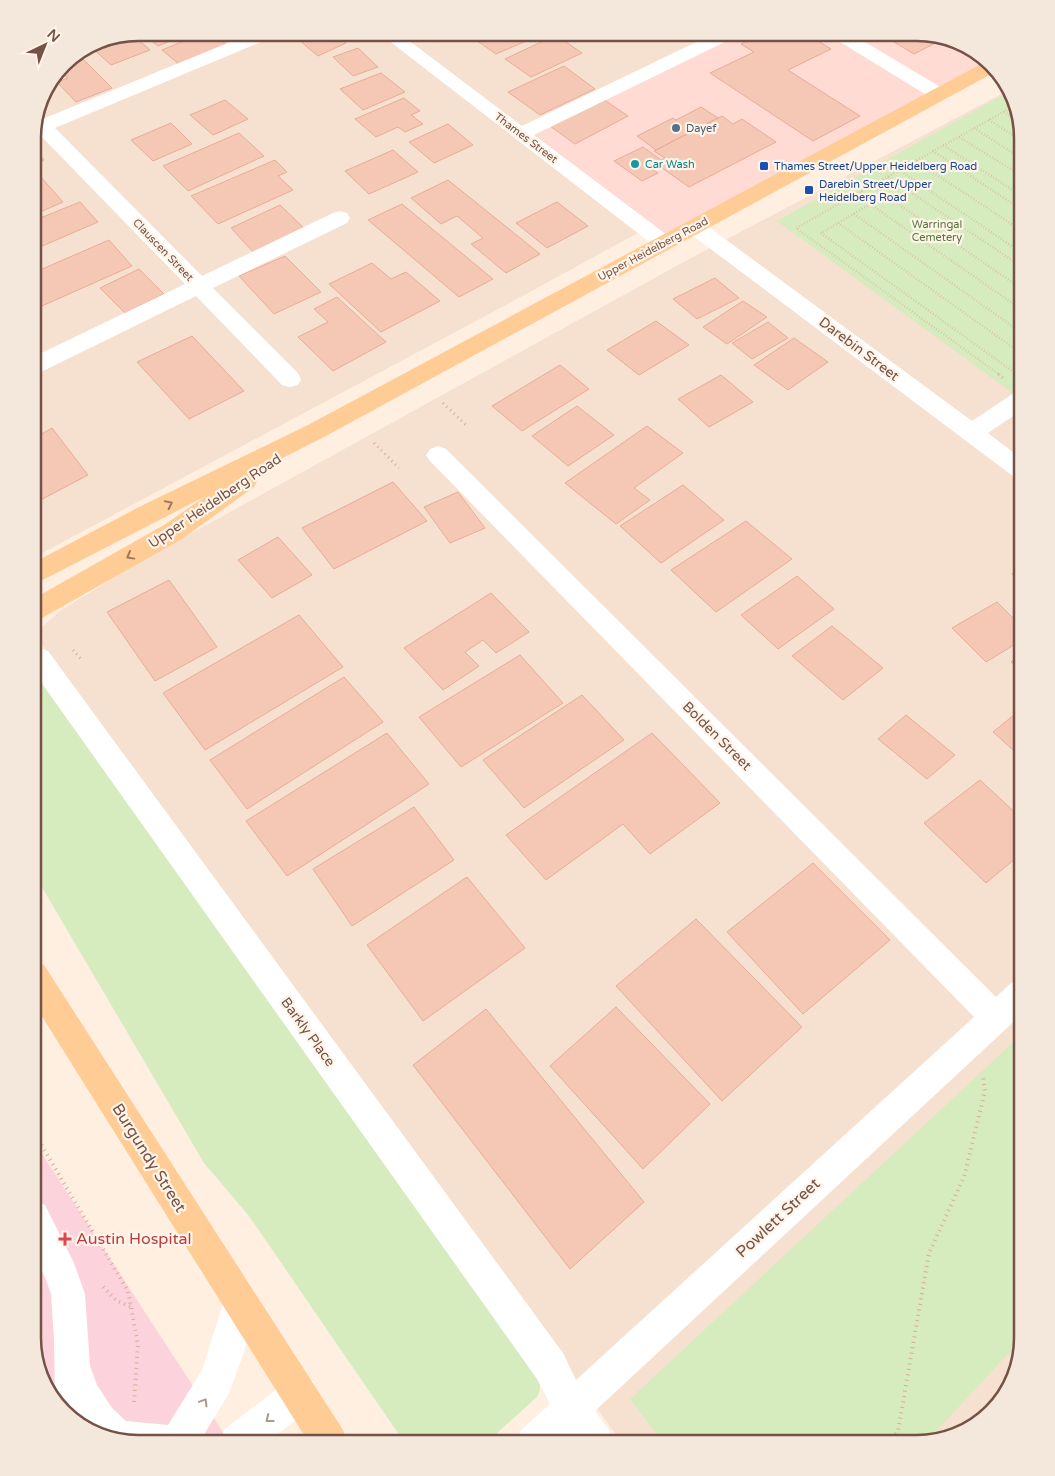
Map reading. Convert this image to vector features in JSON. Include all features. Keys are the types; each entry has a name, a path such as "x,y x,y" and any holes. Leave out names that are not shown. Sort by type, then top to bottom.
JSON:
{"main road":[{"name":"Upper Heidelberg Road","path":"41,571 150,513 316,431 985,70"},
{"name":"Upper Heidelberg Road","path":"41,607 173,532 316,431"},
{"name":"Burgundy Street","path":"41,988 325,1435"}],"street":[{"path":"43,124 245,41"},
{"name":"Thames Street","path":"399,41 664,244"},
{"path":"521,134 713,41"},
{"path":"851,41 940,95"},
{"name":"Clauscen Street","path":"41,130 290,380"},
{"path":"41,362 340,218"},
{"name":"Darebin Street","path":"695,227 1014,466"},
{"path":"971,433 1014,403"},
{"name":"Bolden Street","path":"438,455 987,1026"},
{"name":"Barkly Place","path":"41,663 550,1366 571,1408"},
{"name":"Powlett Street","path":"542,1435 1014,1001"},
{"path":"41,1234 62,1275 68,1294 73,1361 73,1410"},
{"path":"183,1435 216,1380 240,1300"},
{"path":"73,1361 78,1384 86,1401 109,1430"},
{"path":"247,1435 300,1394"},
{"path":"571,1408 590,1435"}],"path":[{"path":"1006,380 796,228 1009,109"},
{"path":"1004,112 1011,116"},
{"path":"990,120 1014,135"},
{"path":"974,128 1014,154"},
{"path":"959,137 1014,171"},
{"path":"944,145 1014,191"},
{"path":"933,151 1014,205"},
{"path":"916,161 1014,226"},
{"path":"899,170 1014,248"},
{"path":"888,177 1014,262"},
{"path":"872,186 1014,284"},
{"path":"860,192 874,202 821,233 1014,372"},
{"path":"870,204 1014,304"},
{"path":"854,214 1014,327"},
{"path":"838,223 1014,348"},
{"path":"443,404 467,426"},
{"path":"374,442 399,468"},
{"path":"895,1435 898,1431 929,1253 964,1177 984,1092 987,1026"},
{"path":"41,1146 128,1291 138,1345 134,1406"},
{"path":"98,1284 117,1302 132,1308"}],"shaded area":[{"path":"138,41 713,41 521,134 645,229 41,554 41,132 51,95 61,79 74,65 95,51 107,46"},
{"path":"713,41 923,41 948,46 960,51 976,61 985,70 664,243 521,134"},
{"path":"1003,93 1010,113 1014,138 1014,1338 1013,1350 1006,1375 994,1397 976,1415 965,1422 929,1434 616,1435 41,644 41,628 60,611 143,560 680,264"},
{"name":"Austin Hospital","path":"41,1152 225,1435 132,1435 107,1430 95,1425 74,1411 61,1397 49,1375 42,1350 41,1338"}],"green space":[{"name":"Warringal Cemetery","path":"1003,95 1010,113 1014,138 1014,394 777,221"},
{"path":"41,679 534,1368 540,1386 537,1397 495,1435 399,1435 249,1216 204,1163 41,886"},
{"path":"1014,1041 1013,1349 935,1433 916,1435 657,1435 630,1399"}],"building":[{"path":"138,41 150,50 111,65 95,51 107,46"},
{"path":"151,41 171,41 158,46"},
{"path":"184,41 222,41 227,45 180,65 162,50"},
{"path":"300,41 344,41 346,43 318,56"},
{"path":"477,41 526,41 496,54"},
{"path":"543,41 565,41 582,53 531,77 505,59"},
{"path":"747,41 818,41 831,49 788,70 860,116 813,141 710,73 754,52 741,44"},
{"path":"892,41 935,43 914,54"},
{"path":"358,48 378,67 353,76 333,57"},
{"path":"83,59 112,88 76,102 58,83 68,78 65,75"},
{"path":"564,66 595,89 540,115 508,92"},
{"path":"381,73 405,92 363,110 340,89"},
{"path":"404,98 420,111 411,115 423,124 405,132 398,127 376,137 355,119"},
{"path":"603,99 628,116 575,144 550,126"},
{"path":"225,100 248,119 213,135 190,115"},
{"name":"Dayef","path":"701,107 718,118 656,150 637,136 673,118 676,120"},
{"path":"722,116 733,124 742,119 776,142 689,187 655,163 665,158 654,151"},
{"path":"171,123 192,144 153,161 131,140"},
{"path":"448,124 473,145 434,163 409,142"},
{"path":"239,133 264,156 188,191 163,166"},
{"name":"Car Wash","path":"643,147 661,160 648,166 658,173 642,181 614,161"},
{"path":"393,150 418,172 369,194 345,171"},
{"path":"275,160 287,172 278,176 293,190 218,224 191,196"},
{"path":"41,177 63,202 41,212"},
{"path":"448,180 540,254 506,273 471,244 483,238 457,216 441,224 411,198"},
{"path":"80,202 98,222 41,247 41,218"},
{"path":"557,202 588,226 547,248 516,223"},
{"path":"402,204 493,279 459,297 368,220"},
{"path":"280,205 307,231 256,255 231,228"},
{"path":"109,240 132,266 41,306 41,270"},
{"path":"285,256 321,292 274,314 239,276"},
{"path":"372,263 391,279 406,272 440,301 381,332 329,284"},
{"path":"139,269 164,294 125,313 100,288"},
{"path":"715,278 739,298 697,319 673,299"},
{"path":"337,297 386,342 333,371 298,337 328,322 314,309"},
{"path":"743,301 767,317 727,344 703,327"},
{"path":"656,321 689,345 639,375 607,350"},
{"path":"768,322 788,338 752,359 732,343"},
{"path":"192,336 244,391 189,419 137,362"},
{"path":"794,338 828,362 788,390 754,365"},
{"path":"560,365 589,389 522,431 492,406"},
{"path":"721,375 753,402 709,427 678,399"},
{"path":"577,406 614,435 568,466 532,436"},
{"path":"647,426 683,453 634,488 650,500 616,524 565,483"},
{"path":"52,428 88,475 41,500 41,434"},
{"path":"393,482 427,521 334,569 302,528"},
{"path":"683,485 724,520 661,563 620,526"},
{"path":"458,492 485,528 450,543 424,507"},
{"path":"746,521 792,559 716,612 671,570"},
{"path":"278,537 312,575 272,598 238,560"},
{"path":"797,576 834,609 778,649 741,615"},
{"path":"169,580 217,647 155,681 107,612"},
{"path":"491,593 529,632 496,653 483,640 465,652 479,666 443,690 404,648"},
{"path":"997,602 1014,619 1014,645 986,662 952,628"},
{"path":"299,615 343,667 205,750 163,693"},
{"path":"832,626 883,668 843,700 792,656"},
{"path":"520,655 563,703 461,767 419,717"},
{"path":"344,677 383,722 247,809 210,760"},
{"path":"582,695 624,740 524,808 483,760"},
{"path":"906,715 955,755 927,779 878,739"},
{"path":"1014,715 1014,751 993,732"},
{"path":"387,733 429,784 287,876 246,821"},
{"path":"652,733 720,803 650,854 623,824 546,880 506,835"},
{"path":"980,780 1014,812 1014,860 986,883 924,823"},
{"path":"414,807 454,860 352,926 313,869"},
{"path":"813,863 890,940 803,1014 727,932"},
{"path":"467,877 525,948 423,1021 367,945"},
{"path":"696,919 802,1027 722,1101 616,986"},
{"path":"616,1007 710,1104 643,1169 550,1066"},
{"path":"486,1009 644,1202 570,1269 413,1065"}],"place":[{"name":"Dayef","path":"676,128"},
{"name":"Car Wash","path":"635,164"},
{"name":"Thames Street/Upper Heidelberg Road","path":"764,166"},
{"name":"Darebin Street/Upper Heidelberg Road","path":"809,190"},
{"name":"Austin Hospital","path":"65,1239"}]}
